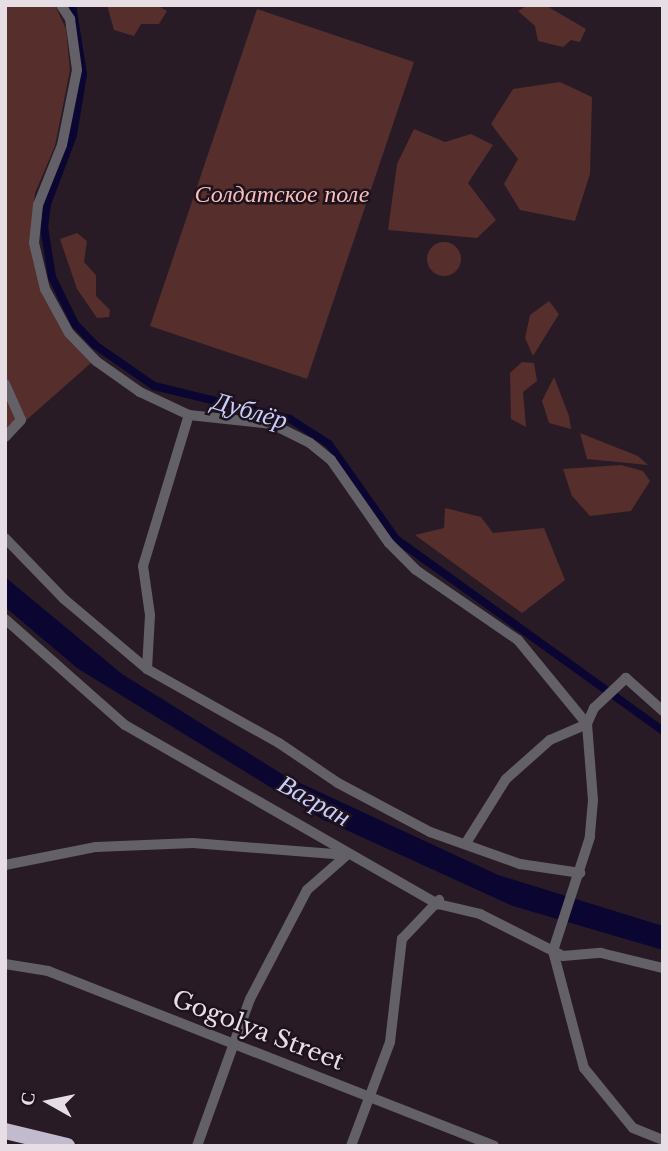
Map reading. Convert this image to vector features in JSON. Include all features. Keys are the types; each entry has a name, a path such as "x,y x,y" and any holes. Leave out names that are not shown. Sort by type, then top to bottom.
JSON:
{"highway":[{"path":"5,1131 67,1146"}],"street":[{"path":"61,5 70,19 77,70 62,145 38,205 34,243 46,289 69,332 96,361 140,392 189,415 272,424 310,443 331,460 389,543 416,569 518,640 587,724"},
{"path":"5,384 21,420 5,437"},
{"path":"147,669 150,615 143,566 189,415"},
{"path":"5,538 64,599 147,669 387,810 429,832 467,842 520,863 580,873"},
{"path":"5,619 125,725 202,764 347,855 439,901 480,914 563,956 601,953 663,968"},
{"path":"663,711 625,678 594,708 587,724 593,800 580,873 553,951 584,1069 633,1128 663,1140"},
{"path":"467,842 506,779 550,740 587,724"},
{"path":"5,865 96,847 193,843 347,855"},
{"path":"198,1146 238,1043 250,999 307,890 347,855"},
{"path":"351,1146 367,1096 390,1042 402,939 419,915 439,901"},
{"name":"Gogolya Street","path":"5,964 48,971 238,1043 494,1146"}],"green space":[{"path":"5,5 55,5 66,29 70,70 55,146 35,193 31,236 45,300 92,362 5,439"},
{"path":"107,5 157,5 167,11 159,24 141,24 134,36 114,30"},
{"path":"528,5 545,5 586,29 580,42 571,40 563,47 538,41 535,26 518,11"},
{"name":"Солдатское поле","path":"257,9 414,62 307,379 150,326"},
{"path":"560,82 592,97 590,174 575,221 520,210 504,184 518,159 491,124 513,89"},
{"path":"414,129 445,142 471,134 493,145 468,183 496,220 477,238 388,230 397,164"},
{"path":"77,233 87,241 84,262 96,275 96,296 110,310 109,317 97,318 77,289 60,239"},
{"path":"444,242 456,247 461,259 456,271 444,276 432,271 427,259 432,247"},
{"path":"549,301 559,314 533,356 525,338 530,315"},
{"path":"522,362 534,363 537,381 523,392 526,427 511,419 510,373"},
{"path":"554,377 569,416 571,429 549,423 542,401"},
{"path":"580,433 638,456 648,465 587,459"},
{"path":"621,465 643,471 650,481 631,511 590,516 572,496 563,469"},
{"path":"445,508 481,517 493,533 544,528 565,580 522,613 415,535 444,528"}],"water":[{"name":"Вагран","path":"5,577 122,674 285,776 498,875 663,926 663,950 513,906 322,819 77,668 5,607"}],"waterway":[{"name":"Дублёр","path":"72,5 83,74 73,135 47,204 44,227 52,277 75,324 95,345 154,386 290,419 329,444 396,539 663,731"}]}
